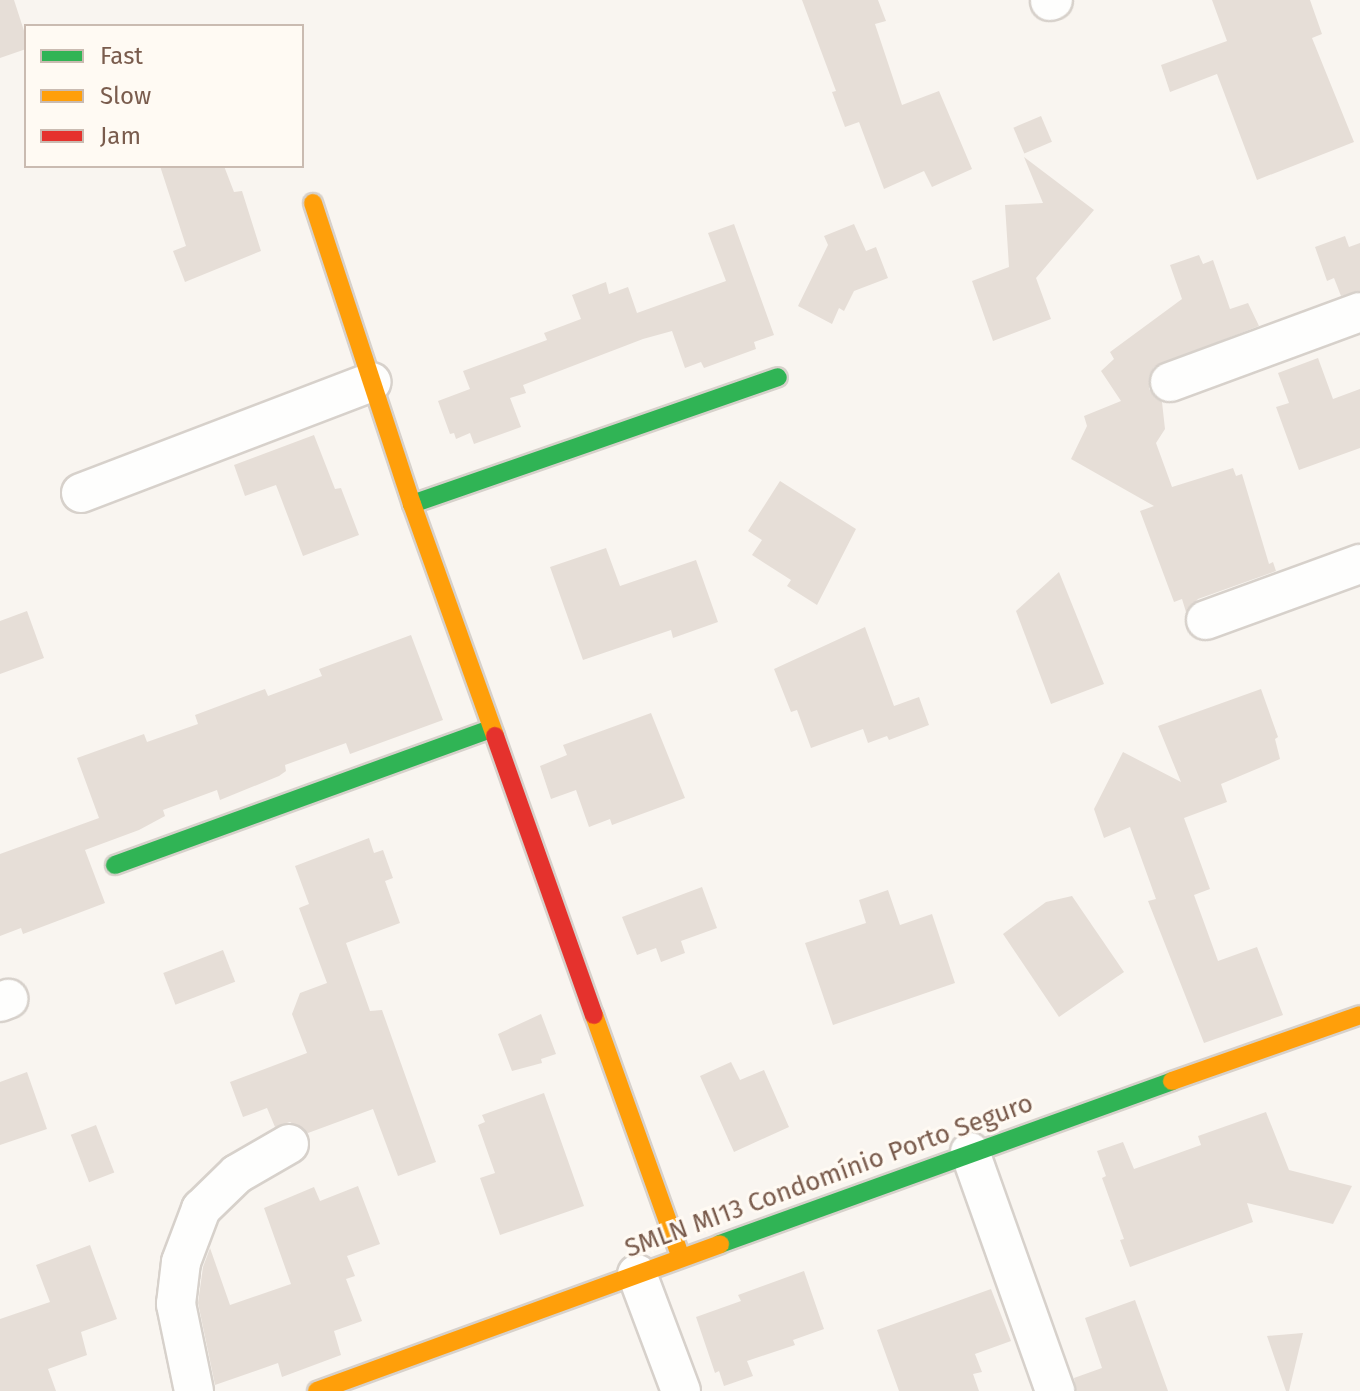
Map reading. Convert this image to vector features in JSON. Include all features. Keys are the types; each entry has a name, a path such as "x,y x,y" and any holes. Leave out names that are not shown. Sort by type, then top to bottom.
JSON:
{"street":[{"path":"313,203 412,504 681,1258"},
{"path":"1170,382 1360,312"},
{"path":"412,504 778,377"},
{"path":"81,493 372,382"},
{"path":"1206,620 1360,564"},
{"path":"115,865 491,729"},
{"name":"SMLN MI13 Condomínio Porto Seguro","path":"317,1391 970,1152 1360,1015"},
{"path":"194,1391 176,1304 181,1262 196,1222 201,1209 237,1174 289,1144"},
{"path":"970,1152 1055,1391"},
{"path":"637,1274 681,1391"}],"building":[{"path":"0,0 14,0 24,31 24,50 0,58"},
{"path":"802,0 878,0 886,21 875,24 902,105 939,91 972,169 932,187 924,171 884,189 859,122 845,127 832,92 836,91"},
{"path":"1212,0 1310,0 1322,34 1312,38 1354,142 1257,180 1217,74 1170,92 1161,65 1227,41"},
{"path":"1041,116 1052,142 1024,153 1013,128"},
{"path":"1024,157 1094,210 1036,278 1051,319 993,341 972,281 1009,267 1005,205 1043,203"},
{"path":"161,168 225,168 234,192 242,191 261,251 185,282 173,251 186,246"},
{"path":"734,224 774,335 754,342 756,349 704,368 701,362 685,368 672,331 643,339 523,385 526,393 510,398 521,427 474,444 470,433 456,439 454,433 450,434 438,401 470,389 463,371 547,340 544,333 581,319 572,295 606,282 609,294 628,287 637,313 726,281 708,233"},
{"path":"854,224 866,251 876,247 888,278 854,291 844,311 839,308 832,324 798,306 828,245 824,236"},
{"path":"1345,236 1349,247 1360,243 1360,291 1341,296 1334,278 1327,281 1315,247"},
{"path":"1199,255 1203,264 1213,260 1230,309 1248,303 1259,326 1154,367 1149,378 1149,389 1162,402 1165,429 1156,443 1172,487 1233,468 1236,476 1242,474 1269,564 1273,562 1276,571 1198,599 1186,612 1182,599 1174,602 1140,511 1154,506 1071,459 1087,426 1084,416 1121,401 1101,371 1114,359 1110,352 1182,299 1170,265"},
{"path":"1318,358 1333,399 1360,389 1360,448 1299,470 1276,407 1289,403 1278,373"},
{"path":"314,435 335,489 341,488 359,535 303,556 276,485 245,496 234,465"},
{"path":"780,481 856,529 817,605 787,586 791,580 752,555 762,540 748,531"},
{"path":"606,548 620,586 696,560 718,622 673,638 671,630 583,660 550,567"},
{"path":"1059,572 1104,684 1051,704 1016,611"},
{"path":"27,611 44,658 0,674 0,621"},
{"path":"865,627 894,706 919,697 929,725 889,740 887,736 868,743 863,729 811,748 797,710 791,712 774,669"},
{"path":"411,635 443,720 350,754 346,743 285,765 286,771 279,776 220,800 217,790 163,810 165,816 139,830 85,850 105,903 23,934 21,928 0,936 0,854 99,818 77,758 144,734 147,742 198,724 195,715 265,689 268,696 322,676 319,669"},
{"path":"1261,689 1278,737 1275,739 1280,759 1221,784 1227,802 1184,818 1210,889 1194,895 1218,961 1257,947 1283,1015 1204,1043 1148,901 1156,899 1130,827 1104,838 1094,809 1123,752 1181,782 1158,726"},
{"path":"651,713 685,798 612,825 610,819 589,827 576,790 551,799 540,766 567,755 563,745"},
{"path":"369,838 374,853 383,850 393,878 385,881 400,923 346,943 370,1011 382,1010 436,1162 398,1176 373,1109 308,1133 290,1122 275,1127 267,1108 243,1117 230,1082 307,1053 292,1014 300,993 327,983 299,908 309,904 295,866"},
{"path":"702,887 717,928 681,941 685,953 661,962 656,948 637,955 622,917"},
{"path":"888,890 900,925 932,914 955,983 833,1025 805,943 866,923 859,900"},
{"path":"1072,896 1124,972 1059,1017 1003,934 1046,902"},
{"path":"223,950 235,982 175,1005 163,973"},
{"path":"541,1014 556,1054 541,1059 542,1063 512,1071 498,1034"},
{"path":"731,1062 740,1080 764,1070 789,1127 734,1152 700,1076"},
{"path":"27,1072 47,1129 0,1145 0,1082"},
{"path":"544,1093 584,1206 500,1235 480,1178 495,1173 478,1125 485,1122 482,1115"},
{"path":"1266,1112 1289,1170 1352,1186 1333,1224 1247,1203 1253,1222 1130,1267 1120,1240 1124,1239 1102,1178 1106,1176 1097,1151 1123,1142 1134,1169 1201,1145 1198,1136"},
{"path":"96,1125 114,1173 89,1182 71,1135"},
{"path":"358,1186 380,1244 347,1256 355,1276 346,1279 362,1321 334,1331 341,1355 282,1377 278,1363 215,1385 198,1303 203,1267 210,1248 230,1305 291,1284 264,1208 314,1187 320,1201"},
{"path":"90,1245 117,1319 81,1332 87,1355 48,1369 56,1391 0,1391 0,1319 50,1302 36,1265"},
{"path":"804,1271 824,1329 793,1340 795,1345 747,1361 753,1376 724,1386 719,1371 715,1373 696,1317 741,1301 738,1295"},
{"path":"991,1289 1011,1341 975,1354 982,1372 973,1374 979,1391 899,1391 877,1330"},
{"path":"1135,1300 1168,1391 1076,1391 1074,1378 1102,1368 1085,1318"},
{"path":"1303,1333 1289,1391 1286,1391 1267,1336"}],"traffic: fast":[{"path":"412,504 778,377"},
{"path":"115,865 491,729"},
{"path":"720,1244 1172,1081"}],"traffic: slow":[{"path":"313,203 412,504 495,736"},
{"path":"594,1015 681,1258"},
{"path":"1172,1081 1360,1015"},
{"path":"317,1391 720,1244"}],"traffic: jam":[{"path":"495,736 594,1015"}]}
